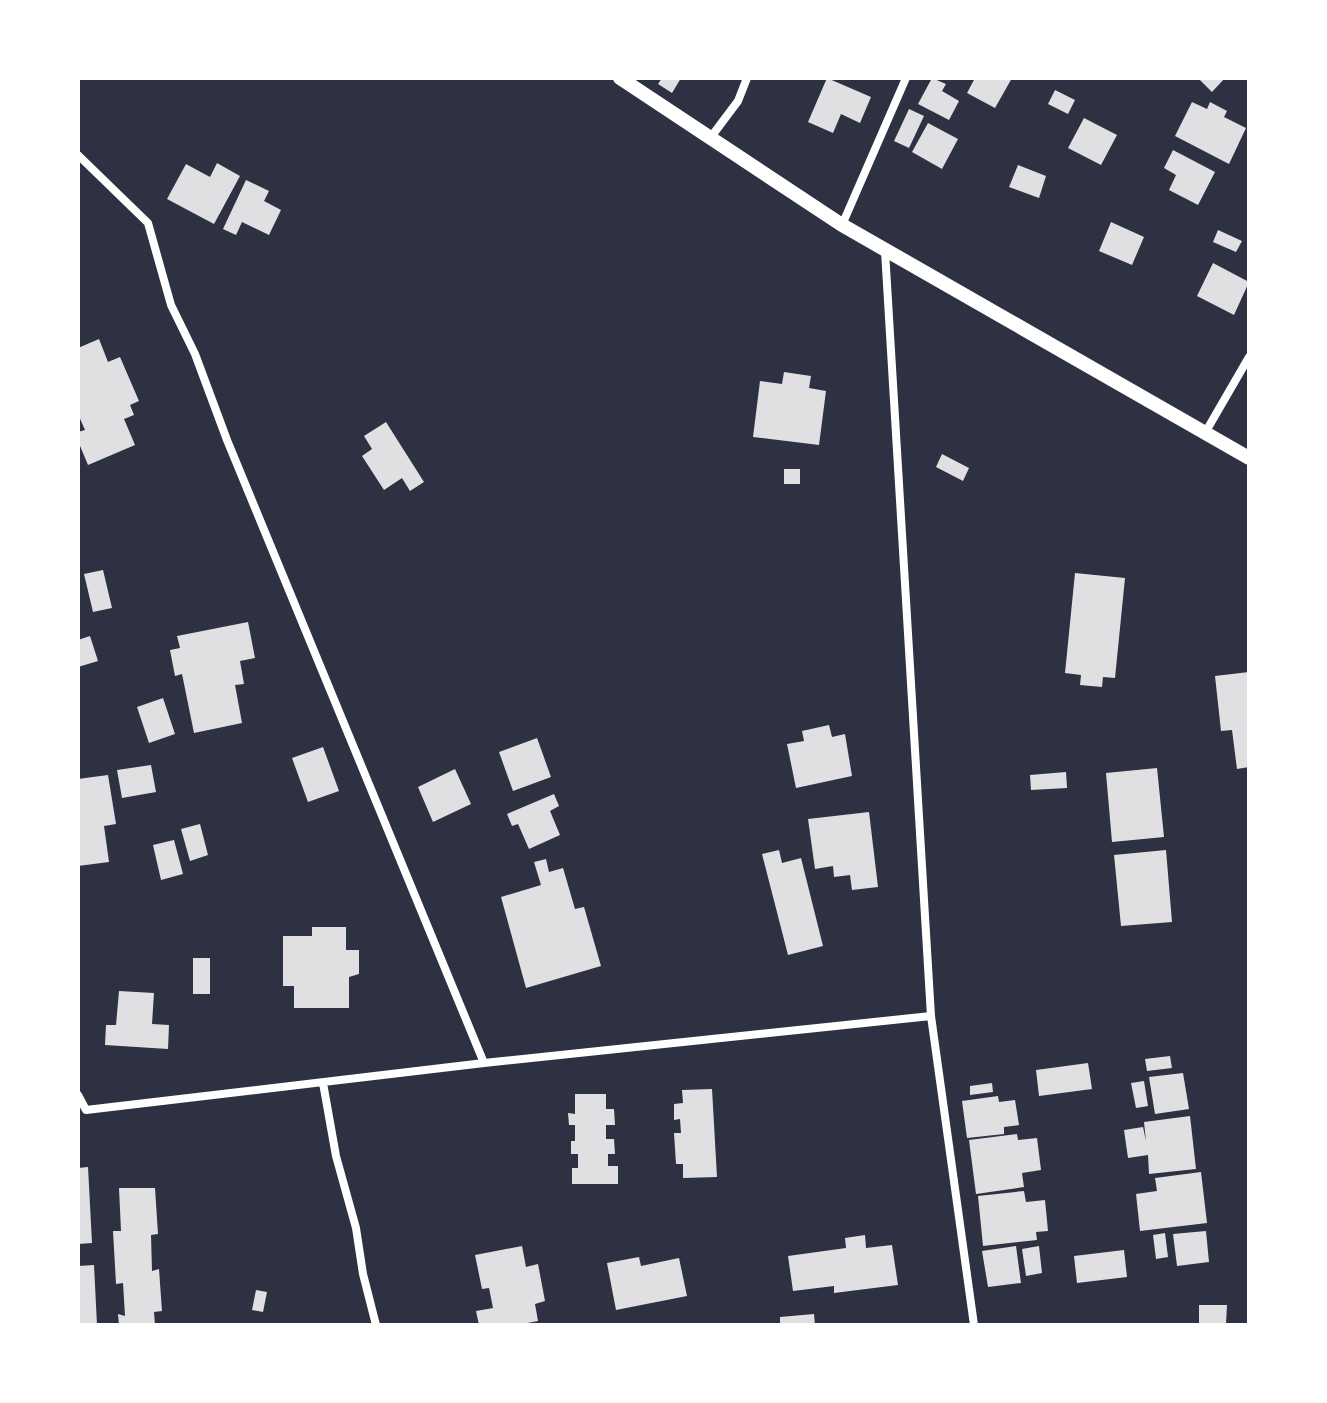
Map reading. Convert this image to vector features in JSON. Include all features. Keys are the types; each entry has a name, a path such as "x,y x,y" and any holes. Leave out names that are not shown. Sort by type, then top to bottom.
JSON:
{"street":[{"path":"620,78 885,251 1249,458"},
{"path":"711,137 738,101 747,78"},
{"path":"842,225 906,78"},
{"path":"78,155 148,223 171,305 195,354 227,440 484,1063"},
{"path":"885,251 931,1016 974,1325"},
{"path":"1205,433 1249,357"},
{"path":"78,1095 82,1111 484,1063 931,1016"},
{"path":"323,1083 336,1156 356,1228 363,1274 376,1325"}],"building":[{"path":"662,78 681,78 672,93 658,84"},
{"path":"827,78 871,97 860,123 841,114 833,133 808,122"},
{"path":"932,78 946,84 942,91 959,101 949,120 918,104"},
{"path":"975,78 1012,78 995,108 967,93"},
{"path":"1198,78 1225,78 1212,92"},
{"path":"1055,90 1075,100 1068,114 1048,104"},
{"path":"1192,102 1207,109 1210,102 1227,111 1224,117 1246,128 1229,164 1175,136"},
{"path":"909,109 924,116 909,148 894,141"},
{"path":"1084,118 1117,135 1101,165 1068,148"},
{"path":"928,123 958,139 942,169 912,152"},
{"path":"1173,150 1215,172 1198,205 1169,190 1176,175 1164,168"},
{"path":"217,163 240,176 214,224 167,199 186,164 210,177"},
{"path":"1018,165 1046,176 1039,198 1009,187"},
{"path":"246,180 269,191 264,201 281,210 269,235 242,222 236,235 223,229"},
{"path":"1111,222 1144,237 1132,265 1099,251"},
{"path":"1218,230 1242,241 1236,252 1213,242"},
{"path":"1213,263 1249,282 1234,315 1197,296"},
{"path":"99,339 108,362 120,357 139,401 130,405 134,415 124,419 135,445 88,465 78,441 78,432 85,430 78,414 78,348"},
{"path":"784,372 811,376 809,388 826,391 819,445 753,437 760,381 782,384"},
{"path":"386,422 424,482 410,491 402,478 384,490 362,456 372,449 364,436"},
{"path":"942,454 969,468 963,481 936,467"},
{"path":"784,469 800,469 800,484 784,484"},
{"path":"103,570 112,608 93,612 84,574"},
{"path":"1075,573 1125,578 1115,678 1103,677 1102,687 1080,685 1081,675 1065,673"},
{"path":"248,622 255,658 240,661 244,684 235,685 242,723 194,733 182,674 175,676 170,650 180,648 177,636"},
{"path":"90,636 98,661 78,667 78,640"},
{"path":"1249,672 1249,767 1237,769 1232,730 1221,731 1215,676"},
{"path":"163,698 175,734 149,743 137,707"},
{"path":"829,725 832,737 845,734 852,776 796,788 787,744 804,741 802,731"},
{"path":"537,738 551,777 513,791 499,752"},
{"path":"323,747 339,791 308,802 292,758"},
{"path":"151,765 156,792 122,798 117,770"},
{"path":"1157,768 1164,837 1112,842 1106,773"},
{"path":"455,769 471,804 433,822 418,787"},
{"path":"1066,772 1067,788 1031,790 1030,775"},
{"path":"108,775 116,824 104,826 109,862 78,866 78,779"},
{"path":"554,794 559,806 550,811 560,835 529,849 518,824 512,826 507,814"},
{"path":"869,812 878,887 852,890 850,875 834,877 833,866 815,869 808,819"},
{"path":"200,824 208,855 190,861 181,829"},
{"path":"174,840 183,874 161,880 153,845"},
{"path":"779,850 782,863 801,858 823,946 788,955 762,854"},
{"path":"1166,850 1172,922 1121,926 1114,855"},
{"path":"546,859 549,872 563,868 575,909 584,907 601,966 526,988 501,897 541,885 534,862"},
{"path":"312,927 346,927 346,950 359,950 359,974 349,977 349,1008 294,1008 294,986 283,986 283,936 312,936"},
{"path":"193,958 210,958 210,994 193,994"},
{"path":"119,991 154,993 152,1024 169,1025 168,1049 105,1045 106,1025 116,1025"},
{"path":"1170,1056 1172,1068 1147,1071 1145,1059"},
{"path":"1088,1063 1092,1089 1039,1096 1036,1070"},
{"path":"1183,1073 1189,1109 1155,1114 1149,1077"},
{"path":"1144,1081 1148,1106 1136,1108 1131,1083"},
{"path":"992,1083 993,1092 970,1095 970,1086"},
{"path":"712,1089 717,1177 683,1178 683,1164 676,1164 674,1133 681,1133 680,1119 674,1120 674,1104 683,1103 682,1090"},
{"path":"575,1094 606,1094 606,1109 614,1109 615,1125 606,1125 606,1139 614,1139 615,1154 608,1154 608,1166 618,1166 618,1184 572,1184 572,1168 578,1168 578,1154 571,1154 575,1125 569,1125 568,1113 575,1114"},
{"path":"998,1096 999,1102 1015,1100 1019,1125 1004,1127 1004,1134 967,1138 962,1101"},
{"path":"1190,1116 1196,1169 1149,1174 1148,1155 1128,1158 1124,1130 1143,1127 1146,1141 1144,1122"},
{"path":"1017,1134 1018,1140 1037,1138 1041,1170 1022,1173 1024,1187 976,1194 969,1140"},
{"path":"88,1167 92,1243 78,1244 78,1168"},
{"path":"1201,1172 1207,1223 1140,1231 1136,1194 1157,1191 1155,1178"},
{"path":"119,1188 155,1188 158,1234 151,1235 152,1271 159,1269 162,1311 154,1312 155,1325 119,1325 118,1314 125,1316 123,1283 116,1284 113,1231 121,1231"},
{"path":"1024,1191 1026,1202 1045,1200 1048,1231 1036,1232 1037,1240 983,1246 978,1196"},
{"path":"1206,1231 1209,1262 1177,1266 1173,1234"},
{"path":"1165,1233 1168,1257 1156,1259 1153,1235"},
{"path":"865,1235 866,1248 892,1245 898,1285 834,1293 834,1286 793,1291 788,1256 846,1248 845,1238"},
{"path":"522,1246 526,1267 538,1264 545,1301 535,1304 538,1321 517,1325 479,1325 476,1311 493,1308 489,1288 482,1289 475,1255"},
{"path":"1016,1246 1021,1283 988,1287 982,1251"},
{"path":"1039,1246 1042,1273 1026,1276 1022,1249"},
{"path":"1124,1250 1127,1277 1077,1283 1074,1256"},
{"path":"639,1257 641,1266 679,1258 687,1296 616,1310 607,1263"},
{"path":"94,1265 97,1325 78,1325 78,1266"},
{"path":"256,1290 267,1292 263,1312 252,1310"},
{"path":"1199,1305 1227,1305 1226,1324 1199,1324"},
{"path":"814,1314 815,1325 780,1325 780,1317"}]}
